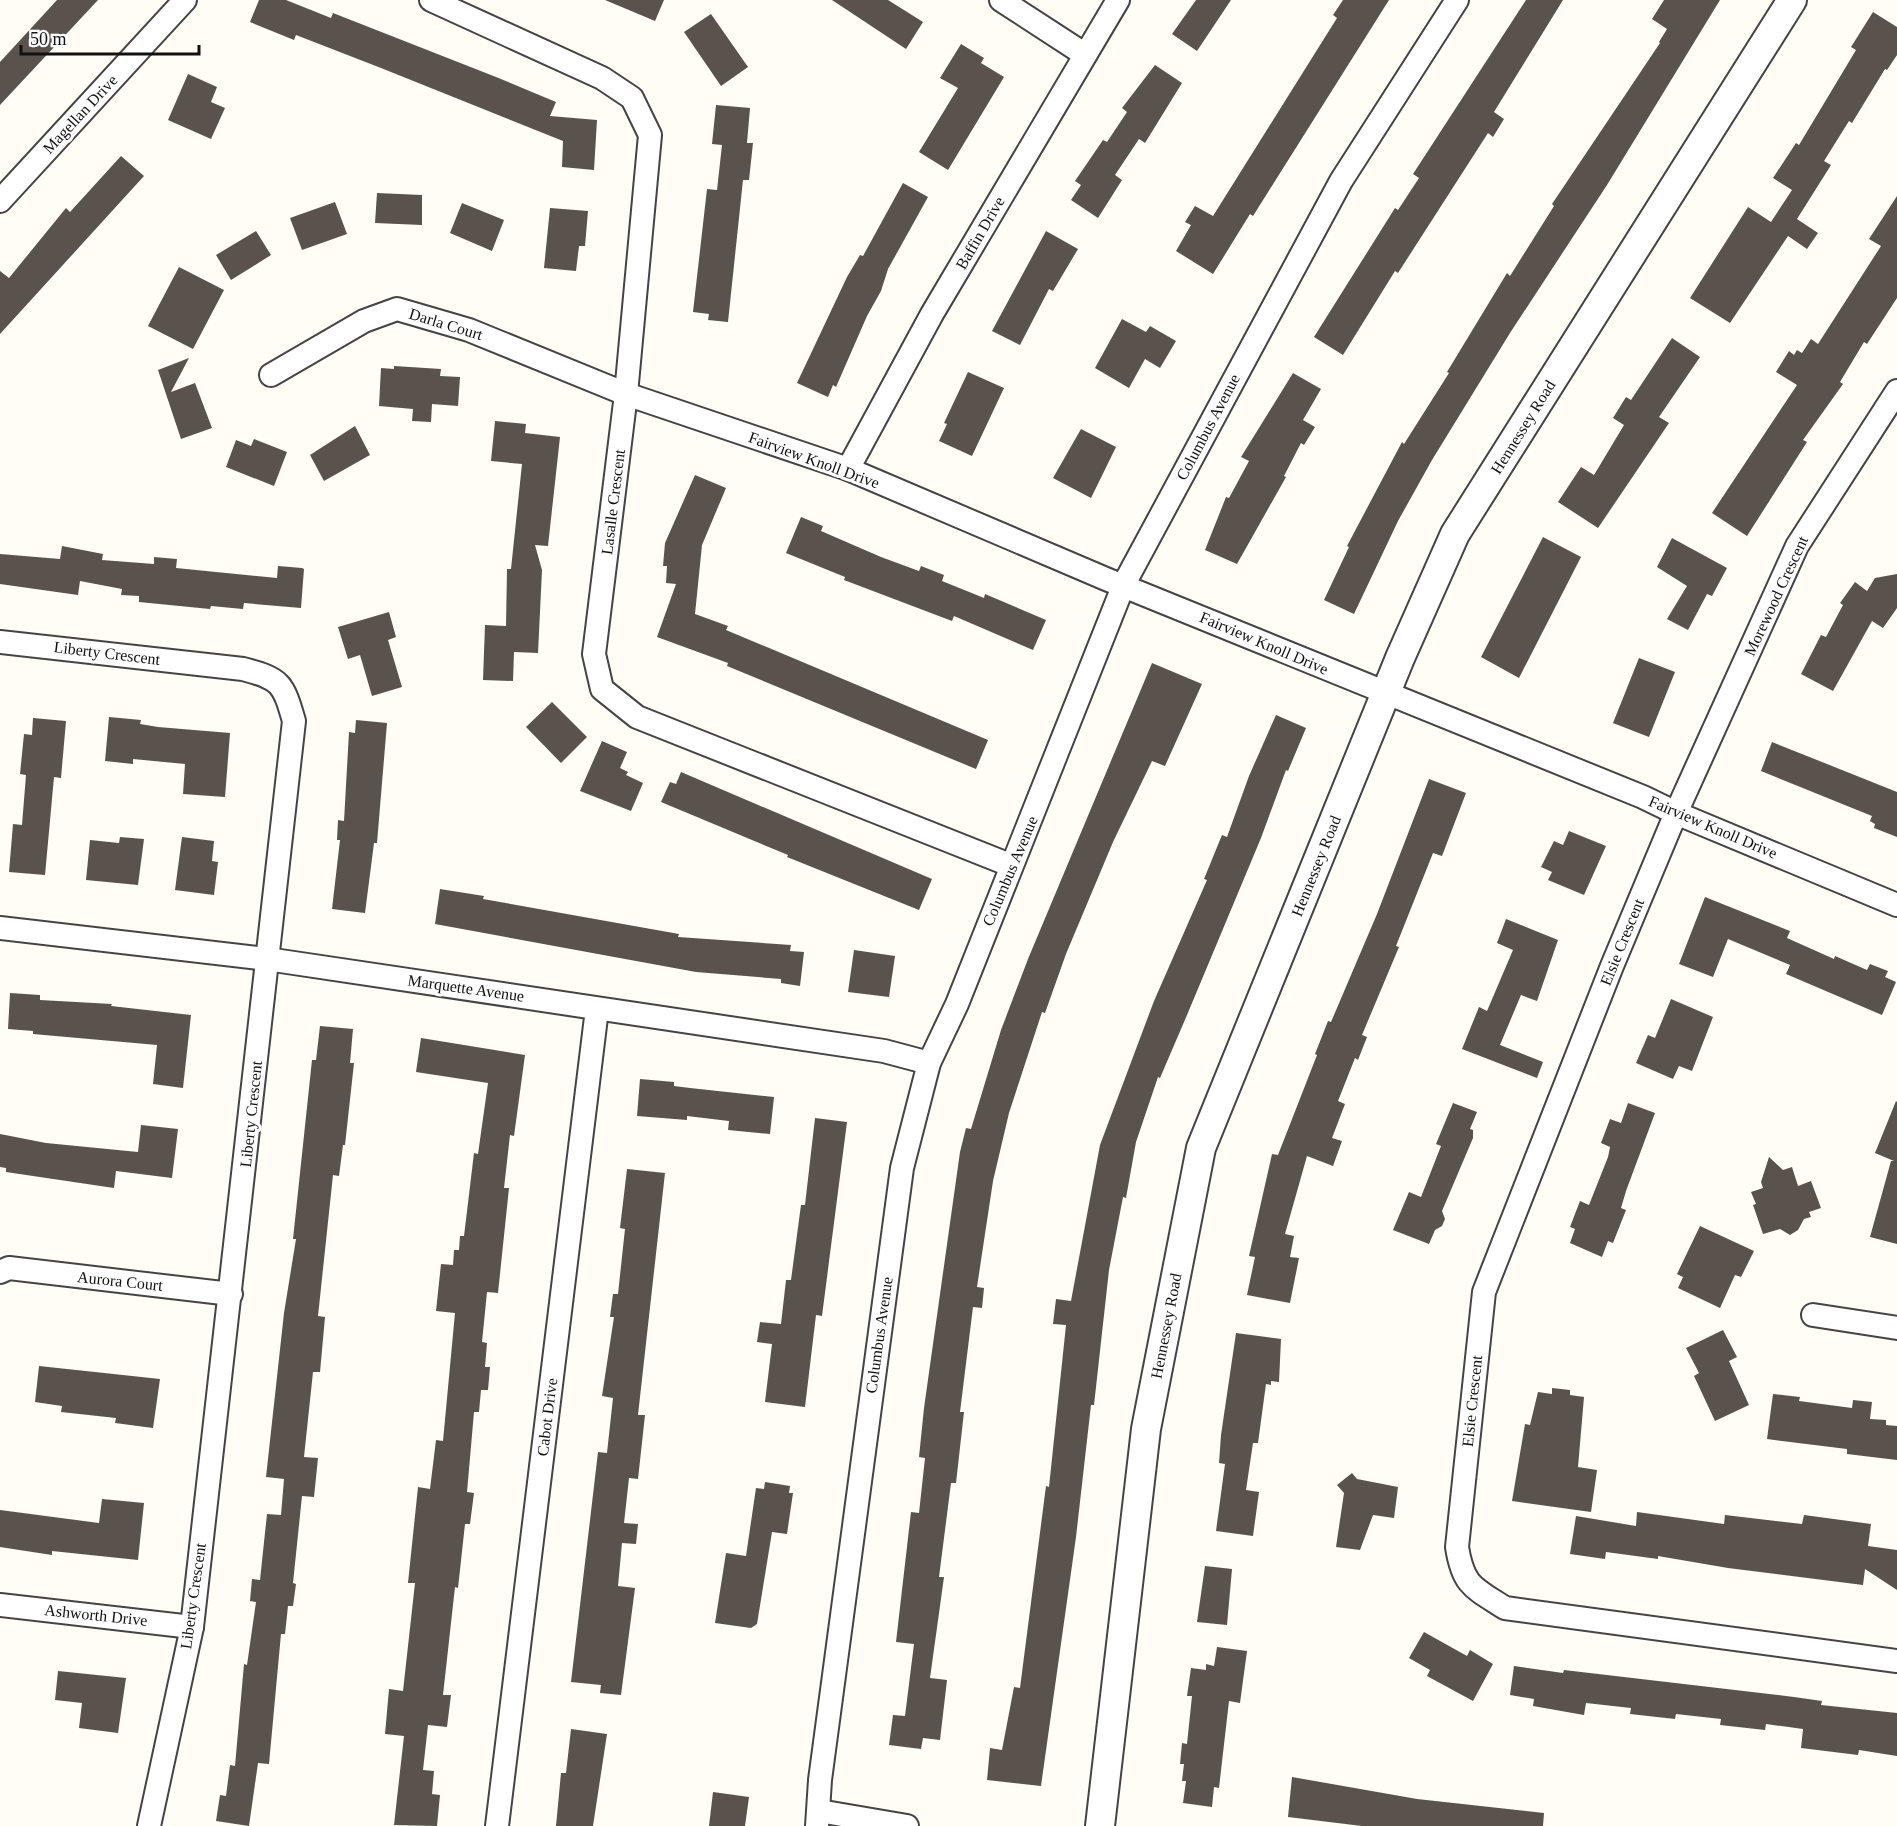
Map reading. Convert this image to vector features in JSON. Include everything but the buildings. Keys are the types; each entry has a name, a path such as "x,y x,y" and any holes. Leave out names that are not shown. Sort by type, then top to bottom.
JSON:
{"street":[{"name":"Magellan Drive","path":"0,201 185,0"},
{"name":"Lasalle Crescent","path":"431,0 602,78 633,98 650,135 626,394 594,654 602,689 637,717 1010,865"},
{"path":"1001,0 1084,54"},
{"name":"Baffin Drive","path":"848,469 932,314 1118,0"},
{"name":"Columbus Avenue","path":"818,1818 823,1756 902,1168 929,1063 957,1004 1010,865 1036,808 1124,584 1341,181 1457,0"},
{"name":"Hennessey Road","path":"1100,1826 1146,1429 1201,1148 1387,692 1455,534 1792,0"},
{"name":"Darla Court","path":"271,375 364,321 397,309 470,330 626,394"},
{"name":"Morewood Crescent","path":"1676,813 1797,546 1897,391"},
{"name":"Fairview Knoll Drive","path":"626,394 848,469 1106,579 1124,584 1643,797 1676,813 1897,904"},
{"name":"Liberty Crescent","path":"0,642 243,669 272,677 287,696 294,721 192,1627 150,1826"},
{"name":"Elsie Crescent","path":"1676,813 1608,976 1484,1292 1457,1547 1461,1571 1474,1588 1505,1608 1897,1661"},
{"name":"Marquette Avenue","path":"0,928 267,959 884,1051 929,1063"},
{"name":"Cabot Drive","path":"497,1826 597,1009"},
{"name":"Aurora Court","path":"3,1267 231,1294"},
{"path":"1813,1315 1897,1328"},
{"name":"Ashworth Drive","path":"0,1605 168,1622 192,1627"},
{"path":"818,1818 907,1826"}]}
